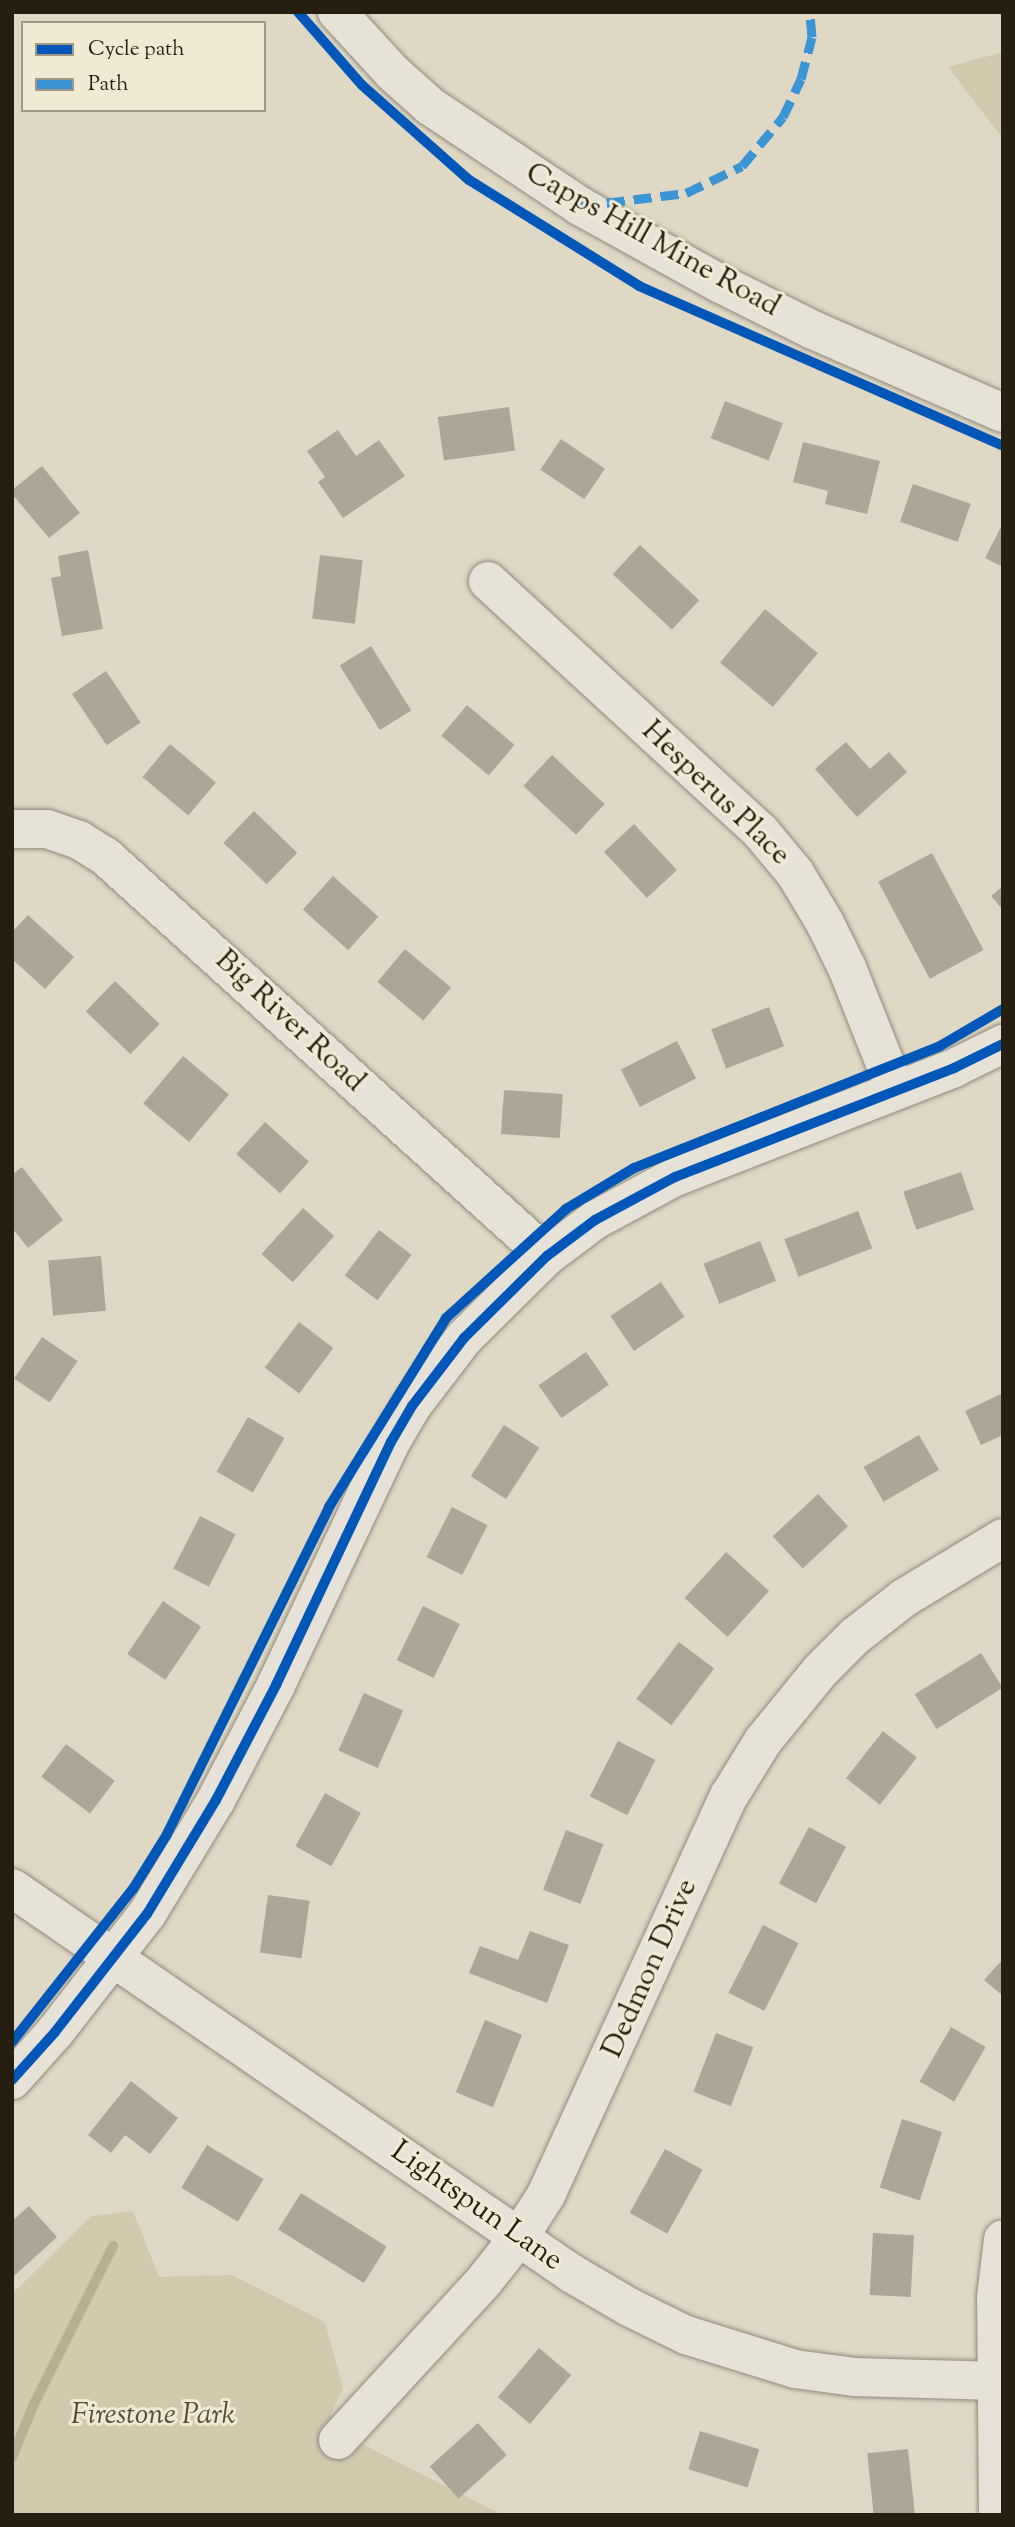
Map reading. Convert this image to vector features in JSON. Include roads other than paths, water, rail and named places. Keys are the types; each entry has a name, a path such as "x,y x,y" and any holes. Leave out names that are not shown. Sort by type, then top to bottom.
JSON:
{"street":[{"name":"Capps Hill Mine Road","path":"337,12 393,73 430,106 580,206 719,283 825,336 1003,413"},
{"name":"Hesperus Place","path":"488,581 760,831 795,873 825,923 846,968 896,1091"},
{"name":"Big River Road","path":"12,829 47,829 79,840 105,856 547,1256"},
{"path":"12,2080 113,1960 147,1914 216,1800 276,1685 391,1442 412,1406 464,1338 547,1256 595,1220 675,1177 954,1069 1003,1044"},
{"name":"Dedmon Drive","path":"338,2440 484,2281 519,2237 547,2195 729,1796 762,1741 820,1671 855,1636 904,1598 1003,1538"},
{"name":"Lightspun Lane","path":"12,1888 571,2273 629,2307 686,2335 795,2369 855,2377 997,2381"},
{"path":"998,2515 996,2298 1003,2239"}],"waterway":[{"path":"12,2457 34,2404 113,2246"}],"park label":[{"name":"Firestone Park","path":"153,2416"}]}
